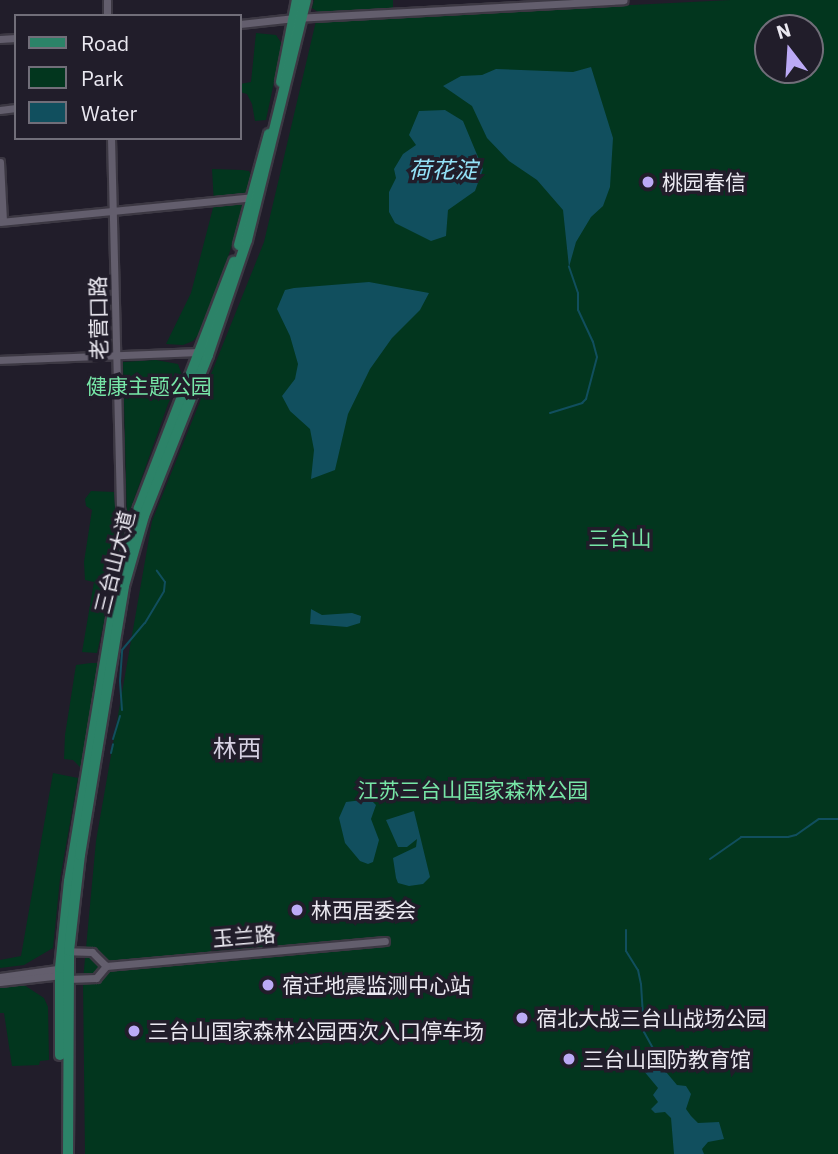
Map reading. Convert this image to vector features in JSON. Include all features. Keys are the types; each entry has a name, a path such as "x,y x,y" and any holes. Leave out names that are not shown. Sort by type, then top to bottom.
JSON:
{"main road":[{"name":"三台山大道","path":"297,0 299,17"},
{"name":"三台山大道","path":"66,1154 65,973 72,863 118,582 204,353 232,290 299,17 306,0"},
{"name":"三台山大道","path":"65,973 80,855 124,586 137,527"}],"street":[{"path":"242,24 299,17 624,0"},
{"name":"老营口路","path":"111,140 120,508 122,518 137,527"},
{"path":"0,162 2,222 256,196"},
{"path":"0,360 204,353"},
{"name":"玉兰路","path":"0,980 65,973 96,978 106,966 385,941"},
{"path":"69,951 92,952 106,966"}],"green space":[{"path":"314,0 393,0 393,10 321,14 312,8"},
{"name":"江苏三台山国家森林公园","path":"731,0 838,0 838,1154 85,1154 83,980 96,841 152,521 264,242 316,21"},
{"path":"256,33 276,35 282,44 266,120 255,121 252,104 247,94 242,93 242,84 251,82"},
{"path":"212,169 249,171 253,179 220,282 198,335 193,341 183,345 166,344 191,293 214,204"},
{"name":"健康主题公园","path":"156,360 178,364 182,375 168,404 127,519 123,362"},
{"path":"91,491 114,492 116,517 125,529 97,653 82,652 94,582 85,580 84,562 92,510 86,506 85,499"},
{"path":"98,663 82,769 73,760 64,759 65,735 76,665"},
{"path":"53,773 78,778 60,879 53,948 24,965 0,968 0,960 21,956"},
{"path":"24,985 44,998 48,1007 49,1060 40,1061 39,1065 12,1066 4,1013 0,1013 0,988"}],"water":[{"path":"591,67 613,138 610,187 603,206 591,217 576,242 569,267 563,210 537,180 509,161 487,138 472,106 443,86 461,76 482,75 496,69 573,72"},
{"name":"荷花淀","path":"445,110 463,121 483,169 475,191 448,210 446,236 431,241 395,223 389,212 389,192 396,178 394,169 403,154 416,145 409,135 419,111"},
{"path":"369,282 429,293 420,310 392,338 370,369 348,414 335,470 311,479 314,450 310,429 290,411 282,396 295,379 298,364 290,336 277,309 285,290"},
{"path":"311,609 322,615 352,613 361,616 360,623 347,627 310,624"},
{"path":"370,799 376,805 371,819 379,840 373,862 368,864 360,861 345,843 339,818 346,802"},
{"path":"414,811 430,877 423,884 409,886 398,883 393,858 416,847 417,839 407,847 398,847 386,820"},
{"path":"653,1048 661,1066 677,1085 686,1086 691,1094 686,1109 691,1116 698,1123 719,1122 724,1139 708,1142 702,1149 704,1154 674,1154 671,1118 665,1112 655,1113 651,1109 658,1102 653,1095 658,1088 643,1070 634,1066 642,1060 640,1052 647,1055"}],"waterway":[{"path":"550,413 582,403 586,399 597,357 578,310 578,293 569,267"},
{"path":"122,710 122,650 145,623 164,591 165,582 157,571"},
{"path":"113,739 120,716"},
{"path":"111,753 113,744"},
{"path":"710,859 741,837 788,837 796,835 819,819 838,819"},
{"path":"626,930 626,951 638,970 641,984 644,1032 653,1048"}],"place":[{"name":"桃园春信","path":"648,182"},
{"name":"林西居委会","path":"297,910"},
{"name":"宿迁地震监测中心站","path":"268,985"},
{"name":"宿北大战三台山战场公园","path":"522,1018"},
{"name":"三台山国家森林公园西次入口停车场","path":"134,1031"},
{"name":"三台山国防教育馆","path":"569,1059"}],"district":[{"name":"林西","path":"237,749"}],"park label":[{"name":"三台山","path":"620,538"}]}
